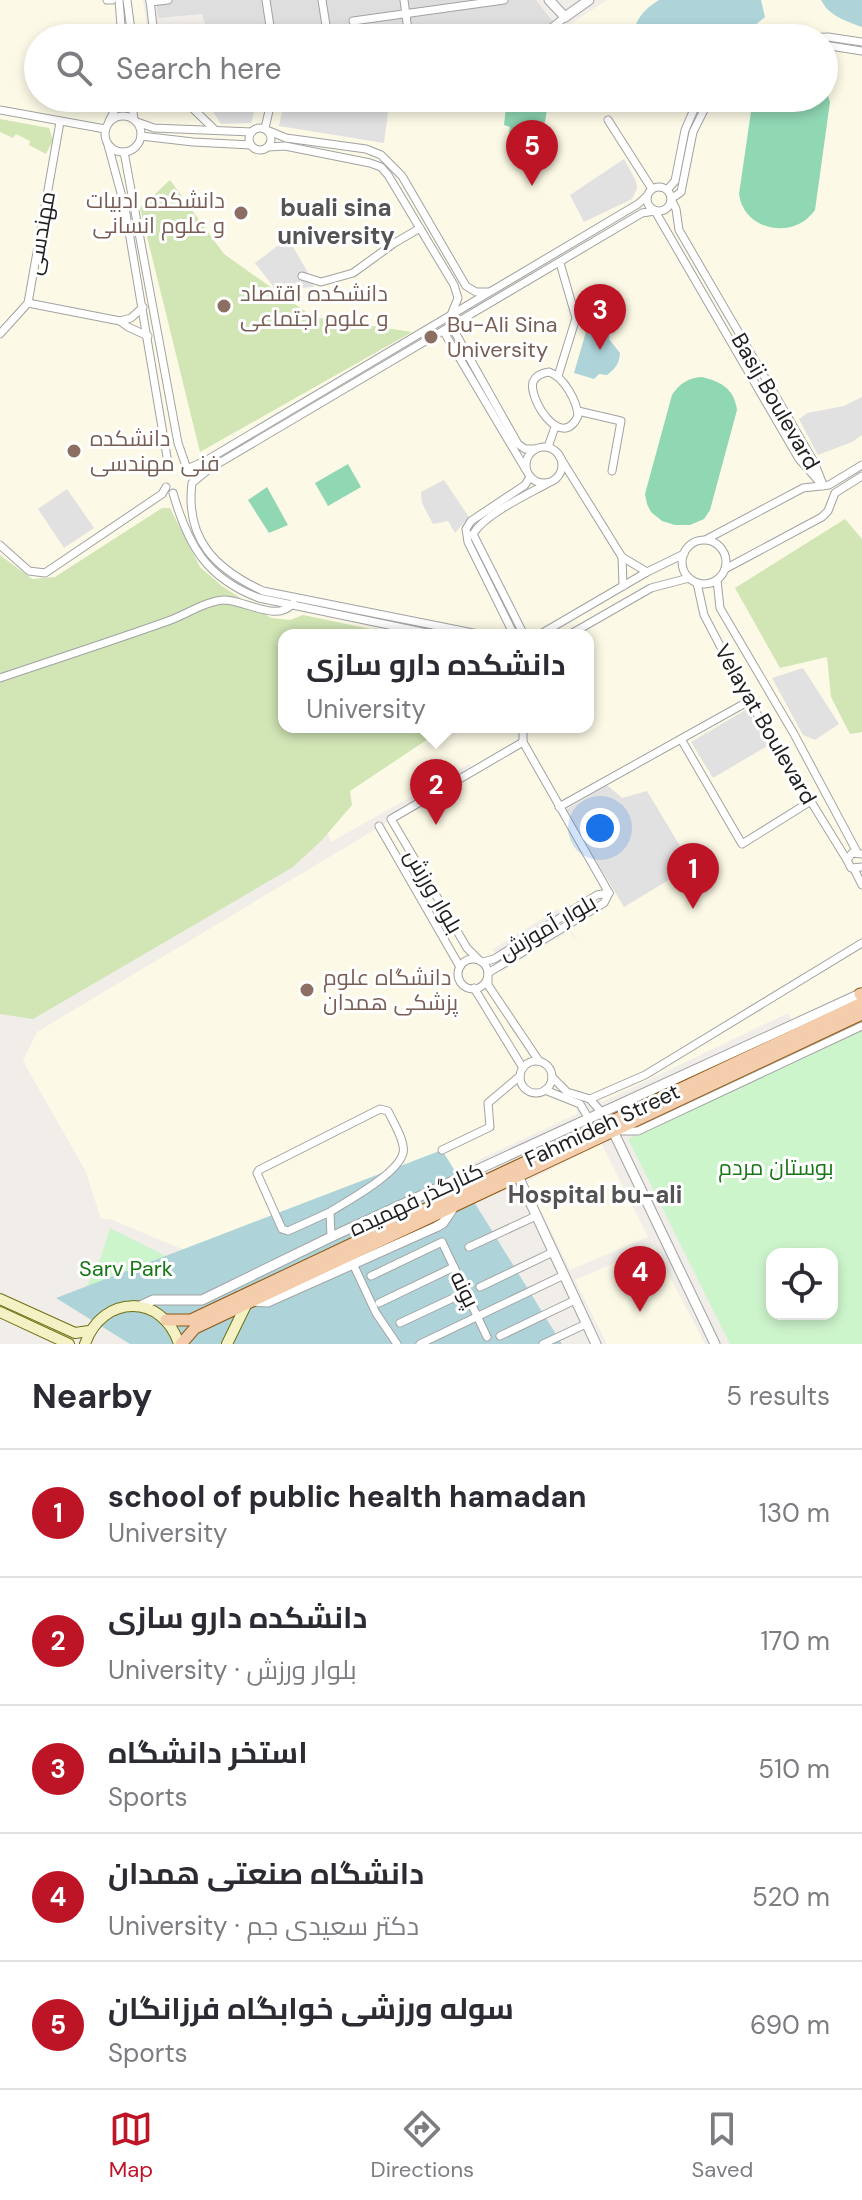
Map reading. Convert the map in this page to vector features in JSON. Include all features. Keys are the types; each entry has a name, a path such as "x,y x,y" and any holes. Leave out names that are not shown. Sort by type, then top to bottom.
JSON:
{"main road":[{"name":"Fahmideh Street","path":"180,1344 195,1328 518,1178 609,1126 862,996"},
{"name":"Fahmideh Street","path":"166,1320 191,1320 609,1126 862,1014"},
{"path":"0,1299 75,1333 89,1331"},
{"path":"227,1344 249,1302"},
{"path":"85,1344 89,1331 98,1319 125,1306 140,1306 166,1320 180,1344"},
{"path":"0,1312 69,1344"}],"street":[{"path":"119,0 121,24"},
{"path":"127,0 130,24"},
{"path":"153,24 150,1 168,0"},
{"path":"266,0 270,24"},
{"path":"322,0 326,24"},
{"path":"404,0 407,24"},
{"path":"353,21 504,0"},
{"path":"549,0 565,17"},
{"path":"557,24 589,0"},
{"path":"838,38 862,42"},
{"path":"838,47 862,51"},
{"path":"0,110 60,122 106,126 117,116 154,128 252,132"},
{"path":"114,112 106,126 108,145 119,179 169,469"},
{"path":"108,145 124,152 136,147 141,136 134,112"},
{"path":"196,112 215,130"},
{"path":"268,147 272,138 267,130 270,112"},
{"path":"667,190 675,181 685,130 693,112"},
{"path":"412,629 294,601 263,591 235,576 215,559 195,529 189,507 192,483 209,469 642,213 666,209 682,187 693,132 703,112"},
{"path":"608,120 650,193 649,206 655,211"},
{"name":"مهندسی","path":"0,334 28,303 60,122"},
{"path":"251,145 249,138 258,128 286,138 366,149 381,155 402,176 466,286 476,292 490,292"},
{"path":"141,136 251,145 259,150 285,146 381,167 454,285 458,298 450,317"},
{"path":"124,152 178,443 187,469 450,317 638,204 659,187 667,190 671,199"},
{"name":"Basij Boulevard","path":"671,199 679,230 814,462 823,486"},
{"name":"Basij Boulevard","path":"655,211 799,459 823,486"},
{"path":"302,276 321,282 353,273 420,228"},
{"path":"558,376 576,318 560,263"},
{"path":"28,303 120,321 148,336"},
{"path":"120,321 131,318 143,307"},
{"path":"448,330 518,444 525,449 548,447 558,454 622,557 647,572"},
{"path":"448,330 528,474 538,483 548,483"},
{"path":"549,372 558,376 578,411 577,420 570,427 555,427 550,423 532,388 536,377 549,372"},
{"path":"578,411 621,421 612,471"},
{"path":"548,447 555,427"},
{"path":"511,629 468,542 466,529 471,521 525,485 527,458 535,449"},
{"path":"521,629 473,534 499,512 548,483 561,471 558,454"},
{"path":"549,629 684,554 694,542 707,539 806,486 823,486 862,465"},
{"path":"684,554 683,569 689,578 697,583 711,583 725,569 822,517 828,511 835,493 862,476"},
{"path":"0,545 29,571 45,573 170,490 201,557 215,574 235,589 259,598 294,601 450,629"},
{"path":"707,539 725,552 725,569"},
{"path":"622,557 623,586"},
{"path":"579,629 651,588 689,578"},
{"name":"Velayat Boulevard","path":"717,580 720,608 860,853"},
{"name":"Velayat Boulevard","path":"697,583 704,615 747,698 847,860 858,868 862,885"},
{"path":"0,678 222,600 246,603 278,613 287,610 294,601"},
{"path":"523,733 523,742 559,807 681,739 764,684"},
{"path":"681,739 742,844 811,801"},
{"name":"بلوار ورزش","path":"481,961 467,948 391,819 523,742"},
{"path":"799,782 816,773"},
{"name":"بلوار آموزش","path":"481,961 494,959 604,903 609,893 559,807"},
{"name":"بلوار ورزش","path":"379,826 460,967"},
{"path":"847,860 850,855 860,853"},
{"name":"بلوار آموزش","path":"488,974 560,923"},
{"path":"590,1099 645,1075 862,943"},
{"path":"589,1119 580,1104 545,1090 530,1092 522,1086 521,1072 474,988 461,981 460,967 466,961 481,961 488,974 488,985 539,1061 547,1065 552,1077 567,1092 590,1099 609,1126 715,1344"},
{"path":"474,988 485,983 488,974"},
{"name":"کنارگذر فهمیده","path":"140,1306 153,1300 202,1300 331,1237 589,1119 638,1131 862,1026"},
{"path":"442,1150 490,1127 488,1103 530,1062 539,1061"},
{"path":"545,1090 552,1077"},
{"path":"380,1109 388,1111 403,1147 399,1161 367,1189 330,1212 288,1231 282,1229 257,1173 380,1109"},
{"path":"518,1178 596,1344"},
{"path":"249,1302 268,1302 354,1266 443,1223 454,1206"},
{"path":"330,1212 331,1237"},
{"path":"469,1247 536,1216"},
{"name":"پونه","path":"371,1276 442,1242 487,1337"},
{"path":"480,1287 553,1252"},
{"path":"354,1266 376,1313 397,1344"},
{"path":"379,1303 454,1267"},
{"path":"420,1344 564,1275"},
{"path":"400,1323 466,1292"},
{"path":"500,1336 575,1300"},
{"path":"543,1344 586,1324"}],"shaded area":[{"name":"Bu-Ali Sina University","path":"0,0 143,0 147,24 24,24 24,112 838,112 838,24 570,24 607,0 862,0 862,1008 802,1037 788,1013 602,1102 577,1089 577,1114 237,1272 110,1219 101,1219 86,1172 23,1061 37,1032 473,771 469,764 331,842 316,802 336,733 594,733 594,629 296,629 0,575","holes":["558,909 578,941 569,931 501,972 493,949"]},
{"path":"156,0 536,0 553,22 205,24 202,14 158,18"},
{"path":"213,112 254,112 251,123 221,124"},
{"path":"282,112 388,112 384,143 279,126"},
{"path":"624,159 636,181 637,189 632,199 584,222 570,195"},
{"path":"288,238 314,287 276,290 255,263"},
{"path":"862,397 862,435 818,455 799,419 807,413 844,406"},
{"path":"444,480 469,517 455,533 448,521 433,524 422,503 421,492"},
{"path":"67,489 94,528 64,548 38,509"},
{"path":"803,668 839,724 815,740 803,735 772,678"},
{"path":"747,709 769,745 713,778 691,742"},
{"path":"607,785 622,798 647,791 692,866 624,907 565,810"},
{"path":"601,1143 648,1237 570,1270 527,1182"},
{"path":"654,1246 705,1344 607,1344 575,1280"}],"green space":[{"path":"505,112 547,112 542,139 509,133 510,127 504,125"},
{"path":"751,112 829,112 815,210 806,219 795,226 783,228 760,224 743,207 739,194"},
{"path":"0,119 49,128 53,140 46,154 16,134 13,138 0,132"},
{"path":"170,180 224,254 313,317 412,332 200,452 140,208"},
{"path":"702,377 726,388 737,410 710,510 704,519 690,525 675,525 662,521 651,512 645,494 672,395 685,382"},
{"path":"348,464 361,487 328,506 315,483"},
{"path":"267,487 288,525 269,533 248,500"},
{"path":"162,508 170,508 200,567 222,586 271,618 290,620 303,615 371,629 278,629 278,733 437,733 350,791 352,805 293,867 33,1019 0,1014 0,555 32,579 55,577"},
{"path":"845,519 862,539 862,732 850,734 831,697 827,657 780,668 735,588"},
{"name":"بوستان مردم","path":"862,1031 862,1344 730,1344 628,1139"},
{"name":"Sarv Park","path":"110,1228 222,1284 85,1289 101,1257"}],"water":[{"path":"659,0 761,0 765,17 757,24 636,24 649,7"},
{"path":"821,0 862,0 862,27 833,14"},
{"path":"590,318 612,324 609,339 620,353 613,370 594,379 574,373"},
{"path":"442,1150 562,1344 130,1344 56,1298"}],"place":[{"name":"سوله ورزشی خوابگاه فرزانگان","path":"532,186"},
{"name":"دانشکده ادبیات و علوم انسانی","path":"241,213"},
{"name":"دانشکده اقتصاد و علوم اجتماعی","path":"224,306"},
{"name":"Bu-Ali Sina University","path":"431,337"},
{"name":"استخر دانشگاه","path":"600,350"},
{"name":"دانشکده فنی مهندسی","path":"74,451"},
{"name":"دانشکده دارو سازی","path":"436,825"},
{"name":"school of public health hamadan","path":"693,909"},
{"name":"دانشگاه علوم پزشکی همدان","path":"307,990"},
{"name":"دانشگاه صنعتی همدان","path":"640,1312"}],"district":[{"name":"buali sina university","path":"336,222"},
{"name":"Hospital bu-ali","path":"595,1195"}]}
